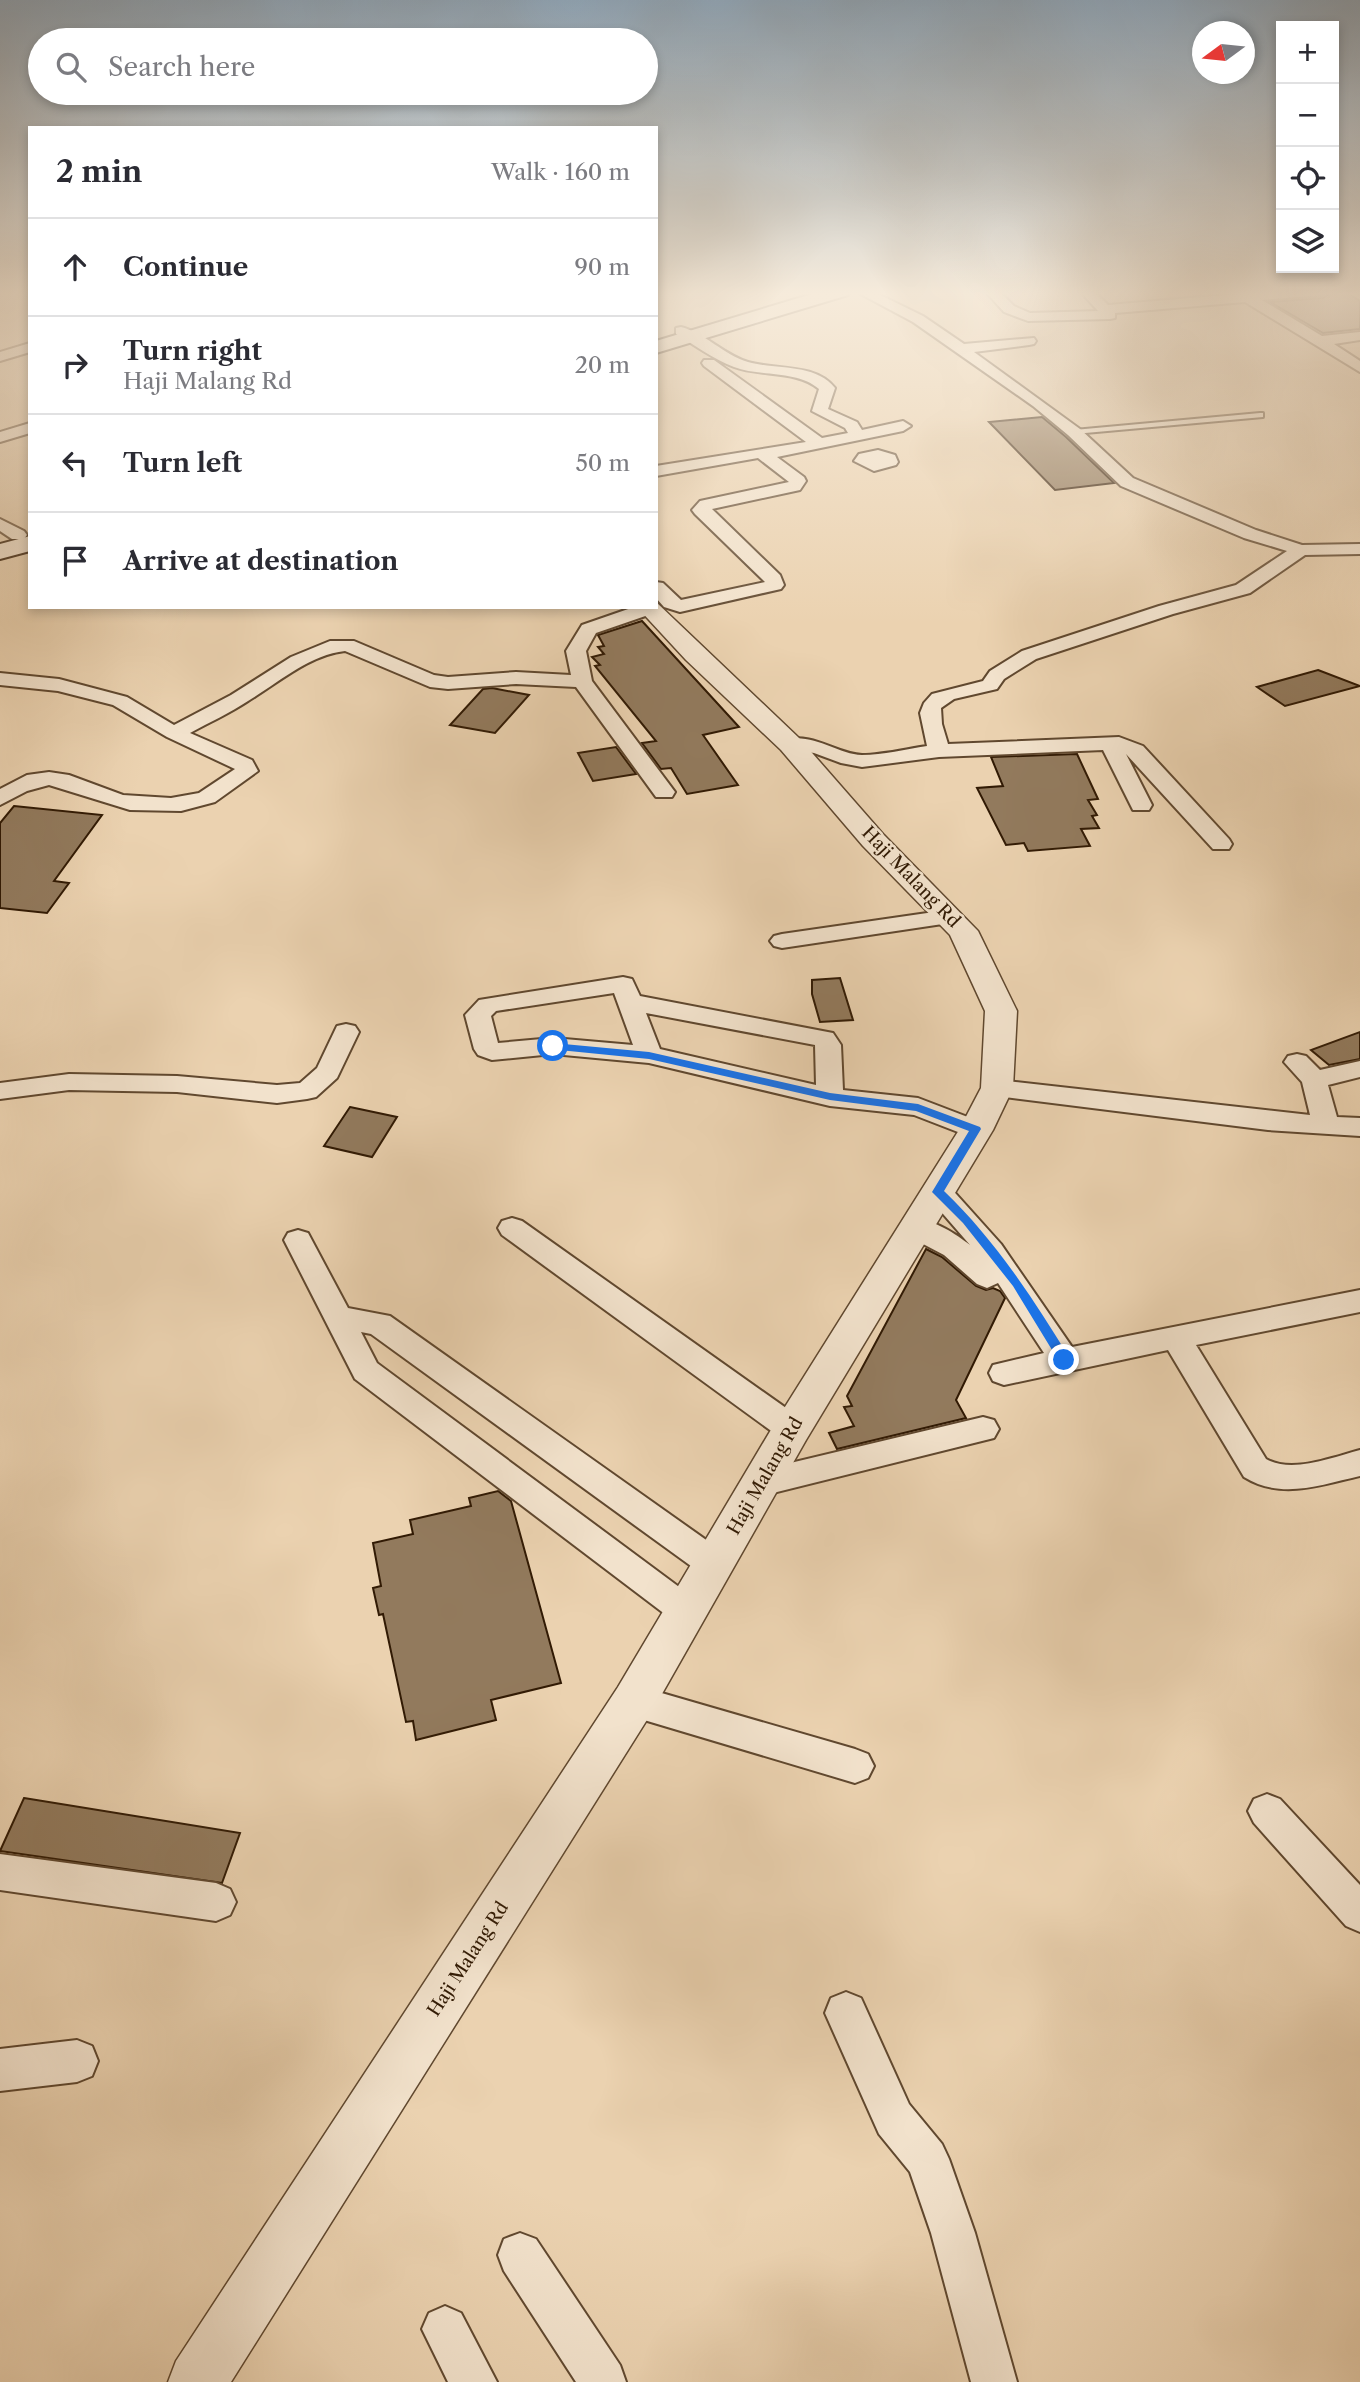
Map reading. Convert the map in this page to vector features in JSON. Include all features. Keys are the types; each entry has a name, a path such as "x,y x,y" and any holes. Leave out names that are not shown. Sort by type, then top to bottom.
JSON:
{"main road":[{"path":"0,552 16,535"}],"street":[{"path":"763,402 820,444"},
{"path":"823,402 820,411 851,425 851,437 869,456"},
{"path":"1033,402 1074,432 1127,482 1250,534 1301,550 1360,549"},
{"path":"658,471 748,453 766,455 903,426"},
{"path":"0,437 28,429"},
{"path":"658,589 671,603 680,606 775,585 774,579 701,510 706,505 798,484 796,479 766,455"},
{"path":"939,751 930,710 934,701 944,695 990,685 997,675 1029,655 1166,610 1243,590 1301,550"},
{"path":"647,609 589,629 576,651 582,681 663,792"},
{"name":"Haji Malang Rd","path":"197,2382 634,1702 792,1429 976,1129 997,1088 1001,1011 963,931 873,840 790,744 695,655 651,609"},
{"path":"174,733 238,699 298,661 330,647 346,645 429,681 448,683 516,678 582,681"},
{"path":"0,679 59,685 120,701 174,733 235,760 244,765 247,771 205,799 179,804 149,805 118,800 69,781 48,777 32,779 0,798"},
{"path":"1110,743 1141,805"},
{"path":"790,744 818,747 848,759 862,761 939,751 1119,743 1136,750 1221,844"},
{"path":"782,941 948,917"},
{"path":"649,1055 623,984 488,1005 478,1015 487,1049 492,1052 553,1046 649,1055 830,1097 918,1107 976,1129"},
{"path":"631,1002 824,1039 828,1045 830,1097"},
{"path":"0,1091 69,1082 177,1084 277,1094 307,1091 328,1072 346,1032"},
{"path":"1326,1125 1306,1071 1360,1069"},
{"path":"997,1088 1212,1115 1360,1127"},
{"path":"938,1192 967,1220 1017,1283 1064,1360"},
{"path":"512,1228 792,1429"},
{"path":"916,1228 938,1235 957,1247 987,1277"},
{"path":"298,1240 366,1371 687,1611"},
{"path":"1004,1373 1360,1301"},
{"path":"339,1318 379,1324 714,1564"},
{"path":"1176,1338 1255,1468 1263,1475 1272,1479 1288,1478 1360,1463"},
{"path":"761,1483 983,1429"},
{"path":"634,1702 855,1766"},
{"path":"1267,1811 1360,1913"},
{"path":"0,1872 216,1902"},
{"path":"846,2013 894,2119 927,2159 953,2233 994,2382"},
{"path":"0,2070 78,2061"},
{"path":"520,2255 603,2382"},
{"path":"445,2329 474,2382"}],"lane":[{"path":"1074,432 1260,415"}],"building":[{"path":"1042,417 1114,483 1055,490 989,422"},
{"path":"642,621 739,727 703,735 738,785 687,794 671,768 661,769 642,743 656,741 595,666 600,665 592,657 604,654 598,647 604,646 598,635"},
{"path":"1318,670 1360,686 1285,706 1257,687"},
{"path":"492,688 529,695 495,733 450,725 483,689"},
{"path":"616,747 636,774 593,781 578,753"},
{"path":"1077,754 1098,799 1088,800 1097,815 1092,816 1099,828 1081,829 1090,846 1028,851 1024,843 1006,845 977,788 1003,786 991,757"},
{"path":"14,806 102,815 54,881 69,883 47,913 0,908 0,823"},
{"path":"840,978 853,1020 820,1022 812,994 812,980"},
{"path":"1360,1032 1360,1059 1329,1065 1311,1050"},
{"path":"350,1107 397,1117 372,1157 324,1146"},
{"path":"926,1249 942,1257 976,1286 986,1290 993,1288 1000,1291 1005,1298 956,1400 966,1418 837,1449 829,1433 854,1426 844,1407 852,1406 847,1396"},
{"path":"498,1491 511,1501 561,1683 491,1700 496,1720 416,1740 413,1721 406,1722 383,1614 379,1615 373,1588 381,1586 373,1543 413,1534 410,1520 471,1506 469,1498"},
{"path":"24,1798 240,1833 222,1883 0,1851"}],"route":[{"path":"553,1046 649,1055 830,1097 918,1107 976,1129 938,1192 967,1220 1017,1283 1064,1360"}]}
